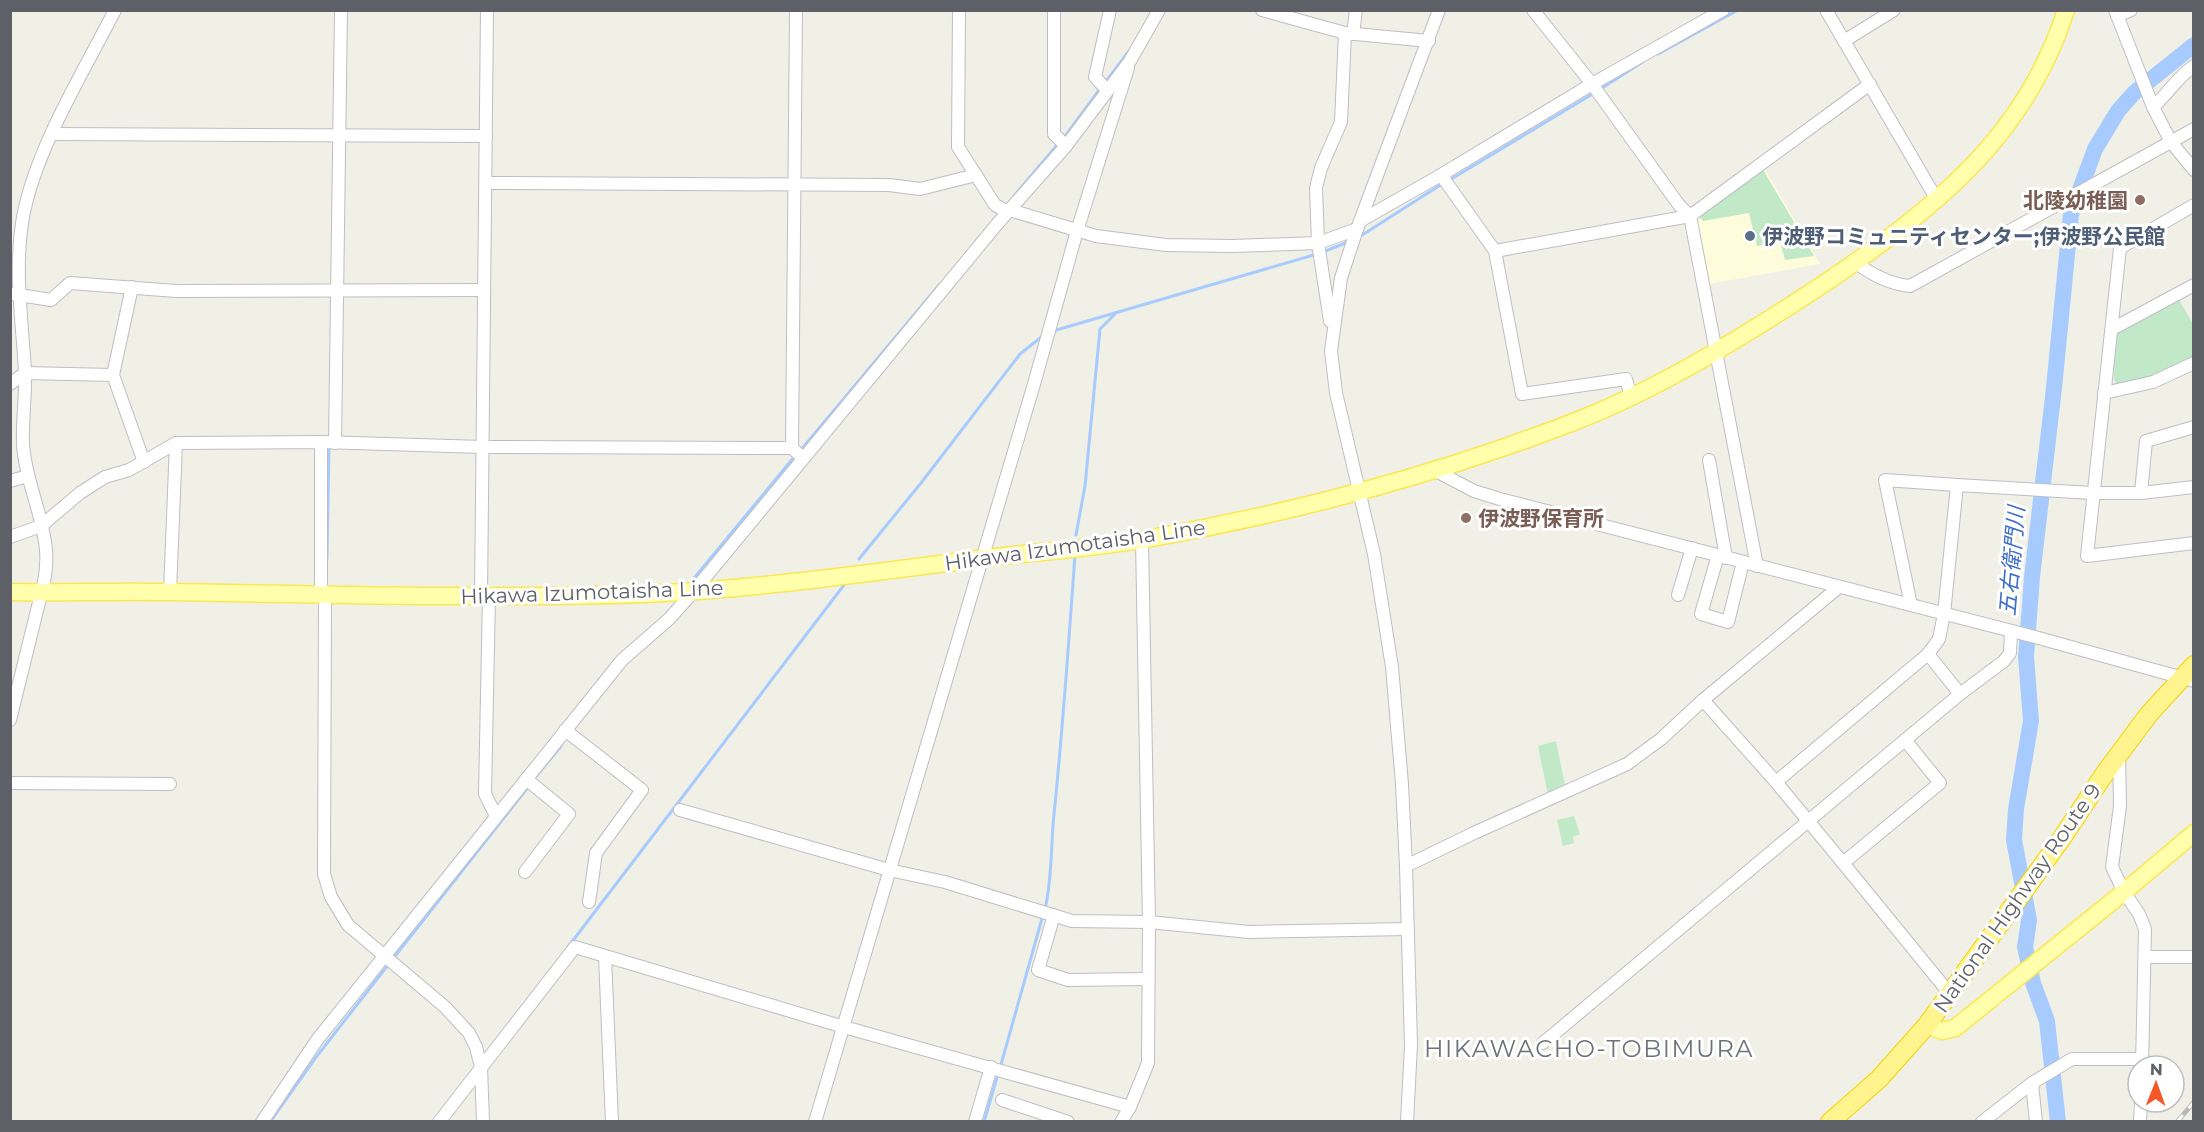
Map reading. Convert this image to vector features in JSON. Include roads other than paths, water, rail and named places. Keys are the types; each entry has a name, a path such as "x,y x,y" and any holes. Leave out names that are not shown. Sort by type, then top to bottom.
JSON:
{"highway":[{"name":"National Highway Route 9","path":"1830,1122 1879,1079 1927,1025 2119,754 2150,714 2190,675"}],"main road":[{"name":"Hikawa Izumotaisha Line","path":"10,592 574,596 694,591 846,576 1142,540 1361,493 1436,471 1562,427 1631,397 1718,350 1855,262 1937,200 1974,165 2006,129 2034,84 2058,36 2066,10"},
{"path":"1927,1025 1942,1031 1955,1028 2124,892 2193,833"}],"street":[{"path":"10,720 15,682 44,582 47,561 46,547 28,476 23,444 25,373 15,294 24,216 33,179 52,134 115,10"},
{"path":"335,443 341,10"},
{"path":"487,10 483,447 485,794 496,816"},
{"path":"792,448 796,10"},
{"path":"959,10 958,147 995,205 1096,236 1166,245 1233,246 1318,243 1359,225 1592,84 1723,10"},
{"path":"1054,10 1054,134 1066,146"},
{"path":"1107,90 1095,77 1110,10"},
{"path":"262,1122 317,1040 622,660 669,619 694,591 1009,211 1066,146 1130,61 1159,10"},
{"path":"1262,10 1348,34 1429,41"},
{"path":"1333,334 1318,243 1316,188 1321,168 1341,122 1348,34 1356,10"},
{"path":"1407,1122 1411,1046 1406,866 1392,667 1374,554 1336,393 1331,351 1341,278 1439,10"},
{"path":"1533,10 1592,84 1679,205 1690,216 1718,350 1757,566"},
{"path":"1826,10 1937,200"},
{"path":"1844,41 1894,10"},
{"path":"2131,10 2116,13 2136,66 2171,142 2193,170"},
{"path":"815,1122 1034,384 1077,231 1130,61"},
{"path":"2153,107 2163,99 2179,76 2193,66"},
{"path":"1495,251 1690,216 1870,84"},
{"path":"1855,262 1893,285 1910,286 2193,129"},
{"path":"52,134 486,136"},
{"path":"486,183 889,185 920,189 976,175"},
{"path":"1441,175 1495,251 1522,394 1626,379 1631,397"},
{"path":"2193,205 2120,248 2087,556 2193,543"},
{"path":"15,294 51,300 70,283 176,291 484,290"},
{"path":"2112,329 2193,285"},
{"path":"132,287 112,375 144,462"},
{"path":"2104,393 2153,382 2193,363"},
{"path":"10,384 25,373 112,375"},
{"path":"2141,493 2146,441 2193,427"},
{"path":"10,537 40,526 80,492 105,477 129,470 176,443 321,442 483,447 792,448 803,458"},
{"path":"321,442 321,586 325,596 324,874 331,897 348,925 445,1007 469,1033 476,1047 481,1067 483,1122"},
{"path":"170,592 176,443"},
{"path":"1709,460 1722,556 1701,614 1728,622 1743,562"},
{"path":"1436,471 1474,491 1500,499 2013,632 2190,675"},
{"path":"10,480 28,476"},
{"path":"1911,605 1885,480 2093,494 2141,493 2193,487"},
{"path":"1776,782 1928,654 1939,639 1944,614 1957,485"},
{"path":"1121,1122 1130,1107 1148,1063 1149,922 1142,540"},
{"path":"1678,595 1692,549"},
{"path":"1406,866 1473,833 1627,764 1661,739 1703,700 1839,587"},
{"path":"1543,1043 1960,694 2004,661 2010,652 2013,632"},
{"path":"1928,654 1960,694"},
{"path":"1703,700 1776,782 1950,994"},
{"path":"566,730 642,790 596,852 589,902"},
{"path":"1843,862 1940,783 1905,740"},
{"path":"2119,754 2120,806 2112,867 2145,929 2142,1054"},
{"path":"525,872 569,814 526,779"},
{"path":"10,783 170,784"},
{"path":"680,810 889,870 945,882 1072,921 1149,922 1249,932 1408,929"},
{"path":"1054,915 1038,970 1068,980 1148,979"},
{"path":"439,1122 575,947 844,1027 1130,1107"},
{"path":"605,957 612,1122"},
{"path":"2145,957 2193,957"},
{"path":"1982,1122 2032,1083 2072,1059 2126,1062"},
{"path":"975,1122 991,1067"},
{"path":"2032,1083 2036,1122"},
{"path":"1002,1100 1068,1122"}],"waterway":[{"path":"1658,54 1738,10"},
{"name":"五右衛門川","path":"2058,1122 2047,1021 2033,983 2025,947 2029,920 2014,840 2016,809 2031,721 2026,657 2032,577 2071,214 2095,149 2118,111 2134,93 2194,45"},
{"path":"1104,84 1129,51"},
{"path":"1599,90 1644,61"},
{"path":"1063,139 1100,89"},
{"path":"1448,181 1594,93"},
{"path":"1014,196 1058,144"},
{"path":"1359,237 1442,184"},
{"path":"1323,252 1348,242"},
{"path":"1053,331 1317,254"},
{"path":"800,451 940,284"},
{"path":"1076,535 1085,486 1100,329 1115,314"},
{"path":"859,559 921,483 1020,354 1044,335"},
{"path":"327,559 329,447"},
{"path":"695,577 795,456"},
{"path":"1045,909 1050,875 1075,554"},
{"path":"568,947 844,585"},
{"path":"533,780 561,746"},
{"path":"392,960 529,786"},
{"path":"1000,1068 1043,915"},
{"path":"270,1122 317,1056 388,965"},
{"path":"984,1122 998,1074"}],"railway":[{"path":"2177,1122 2194,1102"}],"place":[{"name":"北陵幼稚園","path":"2140,200"},
{"name":"伊波野コミュニティセンター;伊波野公民館","path":"1750,236"},
{"name":"伊波野保育所","path":"1466,518"}],"district":[{"name":"HIKAWACHO-TOBIMURA","path":"1589,1048"}]}
